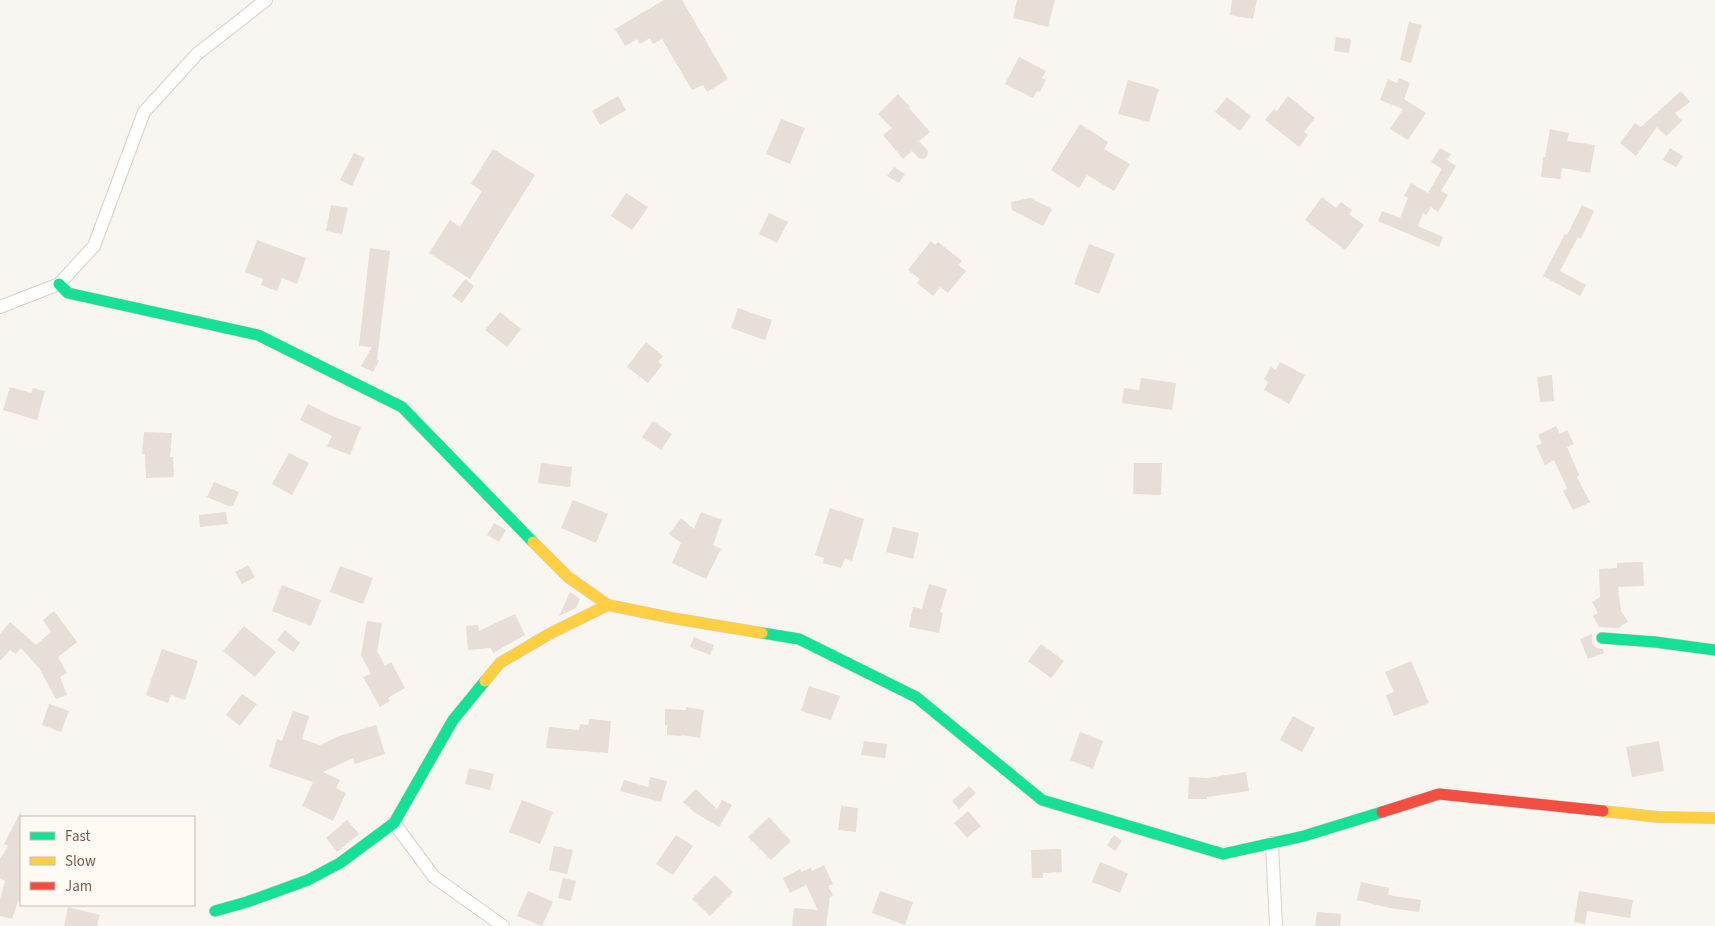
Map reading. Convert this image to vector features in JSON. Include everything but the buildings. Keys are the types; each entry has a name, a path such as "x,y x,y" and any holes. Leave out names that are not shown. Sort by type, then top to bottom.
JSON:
{"street":[{"path":"0,306 58,284 94,246 144,112 196,54 266,0"},
{"path":"58,284 68,293 258,335 402,407 568,577 608,605 672,618 799,639 916,698 1042,800 1223,854 1304,836 1439,794 1548,807 1651,816 1715,818"},
{"path":"215,911 247,902 308,880 340,864 394,823 454,720 500,663 551,633 608,605"},
{"path":"1602,638 1655,642 1715,650"},
{"path":"394,823 434,877 503,926"},
{"path":"1272,843 1276,926"}],"traffic: fast":[{"path":"59,284 68,293 258,335 402,407 533,542"},
{"path":"762,633 799,639 916,697 1042,800 1223,854 1304,836 1382,812"},
{"path":"1602,638 1655,642 1715,650"},
{"path":"215,911 247,902 308,880 340,863 394,823 453,720 485,681"}],"traffic: slow":[{"path":"533,542 568,577 608,605 762,633"},
{"path":"485,681 500,663 551,633 608,605"},
{"path":"1603,811 1658,817 1715,818"}],"traffic: jam":[{"path":"1382,812 1439,794 1603,811"}]}
